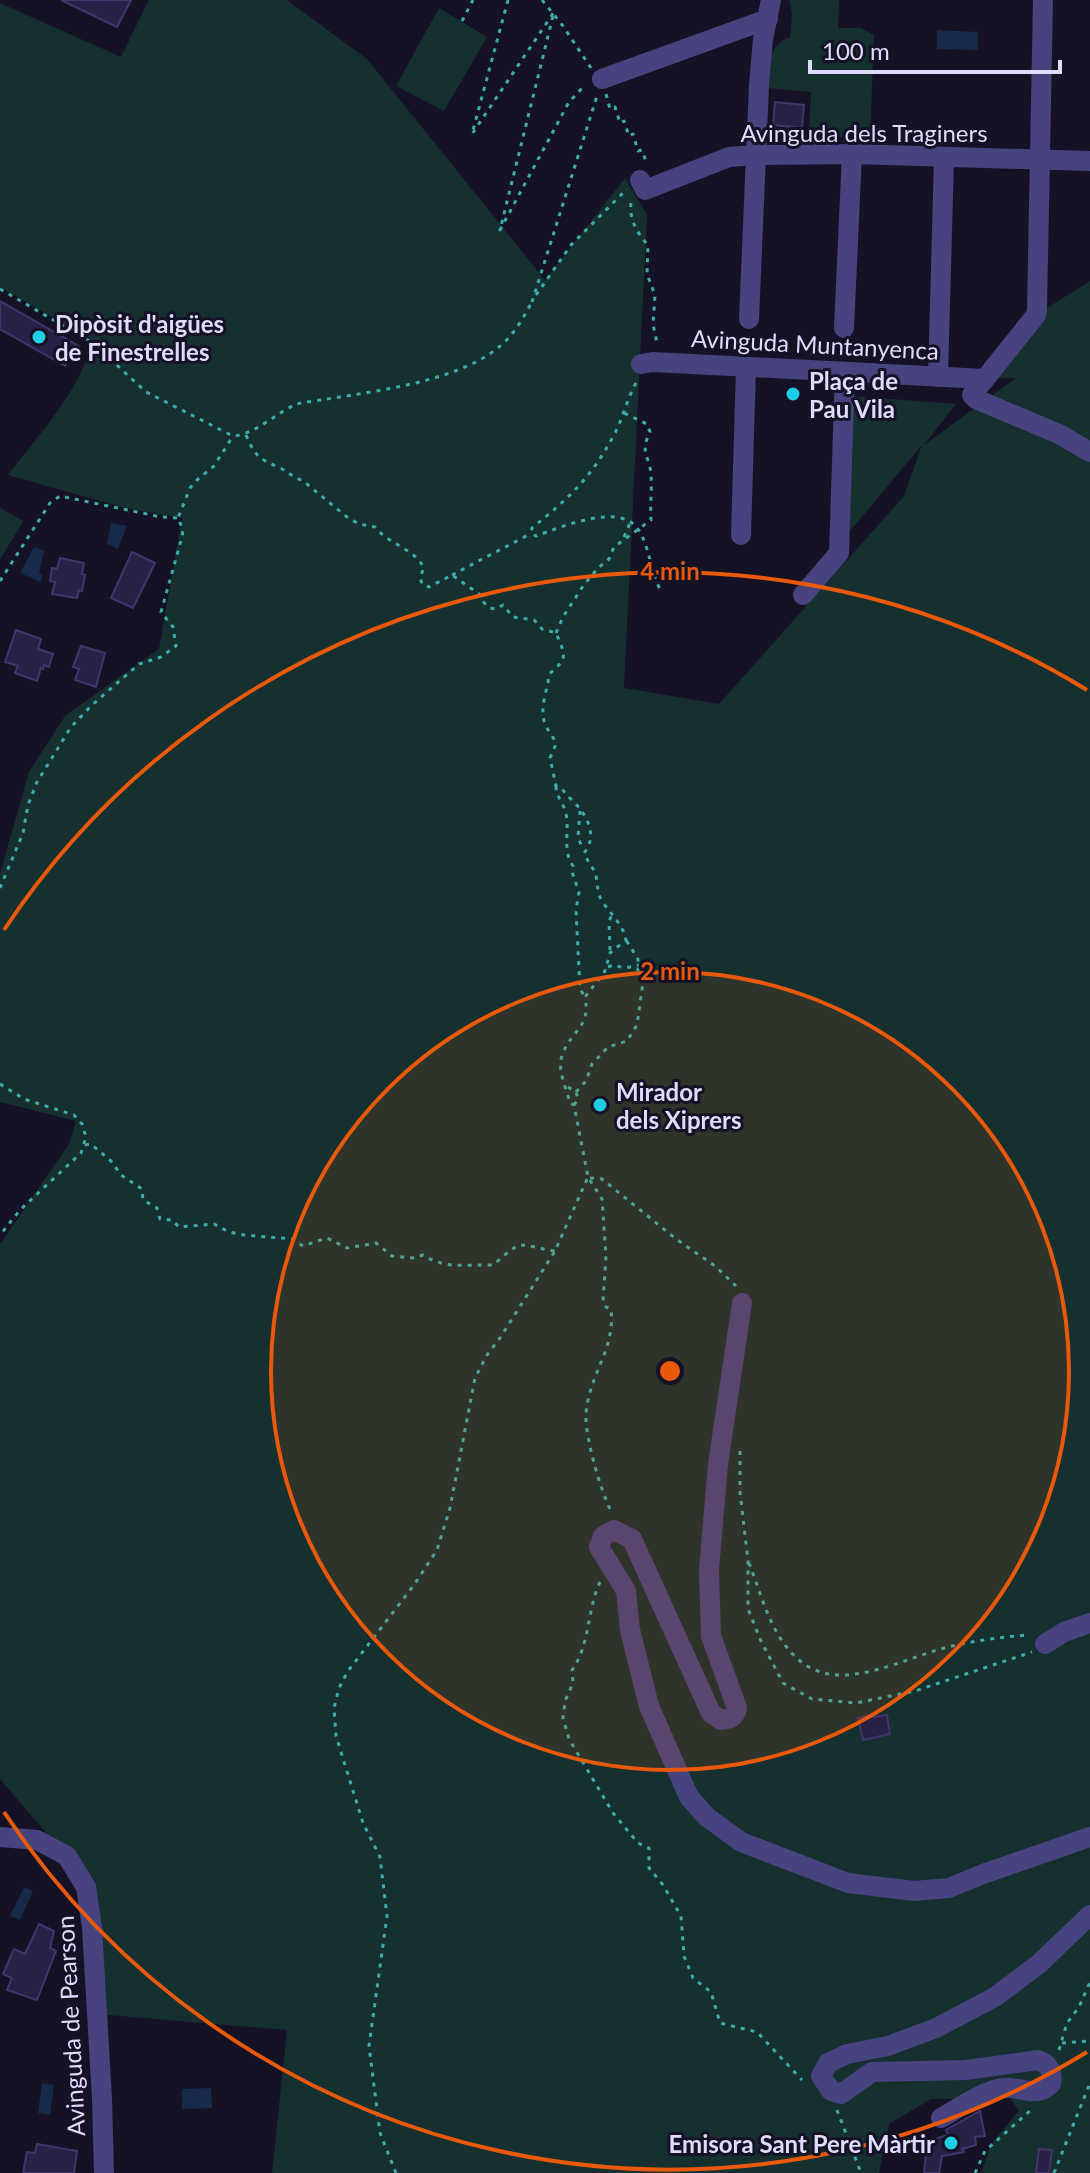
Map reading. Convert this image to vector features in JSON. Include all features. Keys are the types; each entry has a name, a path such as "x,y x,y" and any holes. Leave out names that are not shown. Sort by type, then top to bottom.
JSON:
{"street":[{"path":"1043,0 1036,315 979,387 976,399 1061,435 1090,452"},
{"path":"600,82 770,10"},
{"path":"749,319 762,51 770,10"},
{"path":"844,328 852,154"},
{"name":"Avinguda dels Traginers","path":"642,187 729,157 756,155 852,154 1090,161"},
{"path":"938,377 944,158"},
{"name":"Avinguda Muntanyenca","path":"647,363 938,377 979,387"},
{"path":"741,535 746,367"},
{"path":"803,595 839,553 845,372"},
{"path":"742,1303 718,1464 709,1570 711,1636 737,1708 731,1719 721,1720 711,1713 632,1539 614,1530 603,1536 599,1547 626,1591 630,1630 649,1706 689,1797 707,1817 741,1842 848,1883 914,1891 949,1888 1090,1837"},
{"path":"1045,1644 1064,1632 1090,1623"},
{"name":"Avinguda de Pearson","path":"0,1837 37,1840 67,1856 86,1887 92,1927 104,2173"},
{"path":"941,2118 1003,2088 1034,2093 1044,2090 1051,2084 1050,2070 1038,2060 966,2070 872,2072 841,2094 831,2091 821,2076 828,2063 847,2054 888,2046 936,2028 995,1997 1040,1963 1090,1915"}],"path":[{"path":"462,21 473,0"},
{"path":"508,0 472,134 554,12"},
{"path":"246,435 256,455 269,466 278,466 302,480 347,517 359,524 375,527 381,535 413,554 424,568 420,577 422,584 429,587 531,533 532,528 582,484 615,434 647,363 659,347 653,329 655,295 647,274 648,245 637,233 630,213 642,187 642,150 638,151 633,134 629,136 624,121 620,123 615,107 610,109 600,82 554,12 542,0"},
{"path":"554,12 500,230 569,102 587,83 600,82"},
{"path":"532,302 600,82"},
{"path":"0,289 93,343 146,392 233,436 246,435 296,404 420,382 482,359 510,337 571,245 623,191 642,187"},
{"path":"624,413 647,424 650,432 644,449 651,475 651,520 630,538 624,537"},
{"path":"0,888 23,833 28,805 37,782 71,727 139,664 161,657 176,646 173,627 161,612 182,537 183,530 178,518 190,488 214,466 233,436"},
{"path":"0,581 50,503 60,496 148,515 178,518"},
{"path":"531,533 536,536 602,516 619,517 637,529 660,589"},
{"path":"614,1530 615,1519 603,1493 586,1422 588,1400 609,1344 613,1322 611,1309 603,1301 606,1256 602,1199 588,1177 574,1105 570,1103 561,1073 562,1055 574,1035 581,1030 587,1006 580,989 576,910 579,892 573,866 567,856 566,812 555,792 550,758 556,744 553,733 545,725 543,702 549,674 559,668 563,661 563,650 556,633 563,617 583,586 609,559 630,522"},
{"path":"452,575 479,594 490,608 503,605 513,617 534,620 542,629 556,633"},
{"path":"556,786 563,789 580,808 589,824 592,838 584,850"},
{"path":"561,803 567,796"},
{"path":"576,1092 586,1081 592,1064 608,1047 627,1041 637,1025 643,982 638,971 638,959 626,940 625,932 598,893 596,873 578,837 580,808"},
{"path":"585,997 606,968 613,946 609,921 612,915"},
{"path":"613,946 626,940"},
{"path":"606,968 639,965"},
{"path":"0,1084 24,1099 74,1115 85,1131 85,1145 81,1153 20,1210 0,1235"},
{"path":"567,1086 576,1092 578,1099 574,1105"},
{"path":"85,1145 91,1144 111,1161 121,1175 142,1189 143,1200 157,1208 160,1219 172,1220 179,1227 214,1224 244,1235 293,1239 303,1246 327,1238 347,1248 376,1243 392,1256 413,1258 423,1255 436,1263 452,1266 493,1265 510,1248 519,1244 555,1251"},
{"path":"396,2173 380,2133 369,2046 387,1916 380,1857 363,1823 336,1736 334,1708 339,1688 348,1671 437,1550 450,1508 475,1378 555,1251 588,1177"},
{"path":"588,1177 602,1179 715,1266 734,1282 742,1303"},
{"path":"740,1439 740,1492 748,1561 748,1609 783,1683 812,1699 856,1703 915,1691 1025,1656 1045,1644"},
{"path":"748,1561 777,1635 800,1662 827,1673 855,1675 974,1641 1064,1632"},
{"path":"613,1567 599,1583 589,1611 580,1659 572,1670 573,1683 565,1701 563,1718 569,1739 613,1813 638,1843 649,1848 649,1868 663,1885 683,1923 684,1956 688,1966 697,1982 711,1992 720,2023 757,2032 804,2082 831,2091 861,2173"},
{"path":"1090,1982 1079,2007 1067,2023 1062,2043 1090,2041"},
{"path":"1054,2173 1090,2083"},
{"path":"975,2173 985,2151 1039,2103 1044,2090"}],"green space":[{"path":"149,0 287,0 367,59 545,280 625,178 647,215 624,688 719,704 904,496 922,445 845,537 851,396 956,404 924,445 1016,378 985,379 1036,315 1090,281 1090,2173 981,2173 991,2144 1019,2111 1010,2098 931,2099 889,2124 879,2173 272,2173 287,2030 97,2014 92,1927 66,1856 0,1779 0,1244 69,1144 76,1121 0,1102 0,873 29,772 65,716 159,649 182,518 125,508 8,475 70,392 88,356 91,339 0,287 0,3 121,57"},
{"path":"789,0 839,0 838,28 861,28 874,35 870,138 809,136 811,92 768,88 773,51 790,37 792,13"},
{"path":"439,8 487,37 444,111 396,86"},
{"path":"0,508 23,521 0,560"}],"water":[{"path":"937,30 978,32 978,50 937,49"},
{"path":"111,523 127,526 118,549 107,544"},
{"path":"34,547 44,551 39,573 42,575 41,582 20,573"},
{"path":"24,1887 33,1891 20,1920 10,1916"},
{"path":"42,2083 54,2085 50,2115 38,2113"},
{"path":"211,2088 212,2108 182,2109 182,2089"}],"building":[{"path":"61,0 131,0 117,27"},
{"path":"775,102 804,105 802,128 773,125"},
{"name":"Dipòsit d'aigües de Finestrelles","path":"0,301 79,346 65,366 0,329"},
{"path":"132,552 155,563 133,608 111,598"},
{"path":"60,558 84,563 82,591 79,590 77,598 52,594 55,582 50,581 52,568 57,569"},
{"path":"16,630 41,639 38,649 53,654 49,667 44,665 41,668 37,681 15,673 18,666 5,662"},
{"path":"81,646 105,653 96,687 75,680 79,669 73,667"},
{"path":"875,1714 875,1717 887,1715 890,1734 863,1740 858,1718"},
{"path":"39,1924 54,1931 50,1948 56,1951 37,2000 7,1990 12,1978 3,1974 14,1949 25,1954"},
{"name":"Emisora Sant Pere Màrtir","path":"980,2111 985,2136 975,2137 976,2145 962,2149 964,2152 942,2156 939,2173 924,2173 927,2141 948,2135 946,2130"},
{"path":"37,2144 77,2151 74,2173 23,2173 27,2152 35,2153"},
{"path":"1039,2149 1052,2150 1049,2173 1036,2173"}],"place":[{"name":"Dipòsit d'aigües de Finestrelles","path":"39,337"},
{"name":"Plaça de Pau Vila","path":"793,394"},
{"name":"Mirador dels Xiprers","path":"600,1105"},
{"name":"Emisora Sant Pere Màrtir","path":"951,2143"}]}
